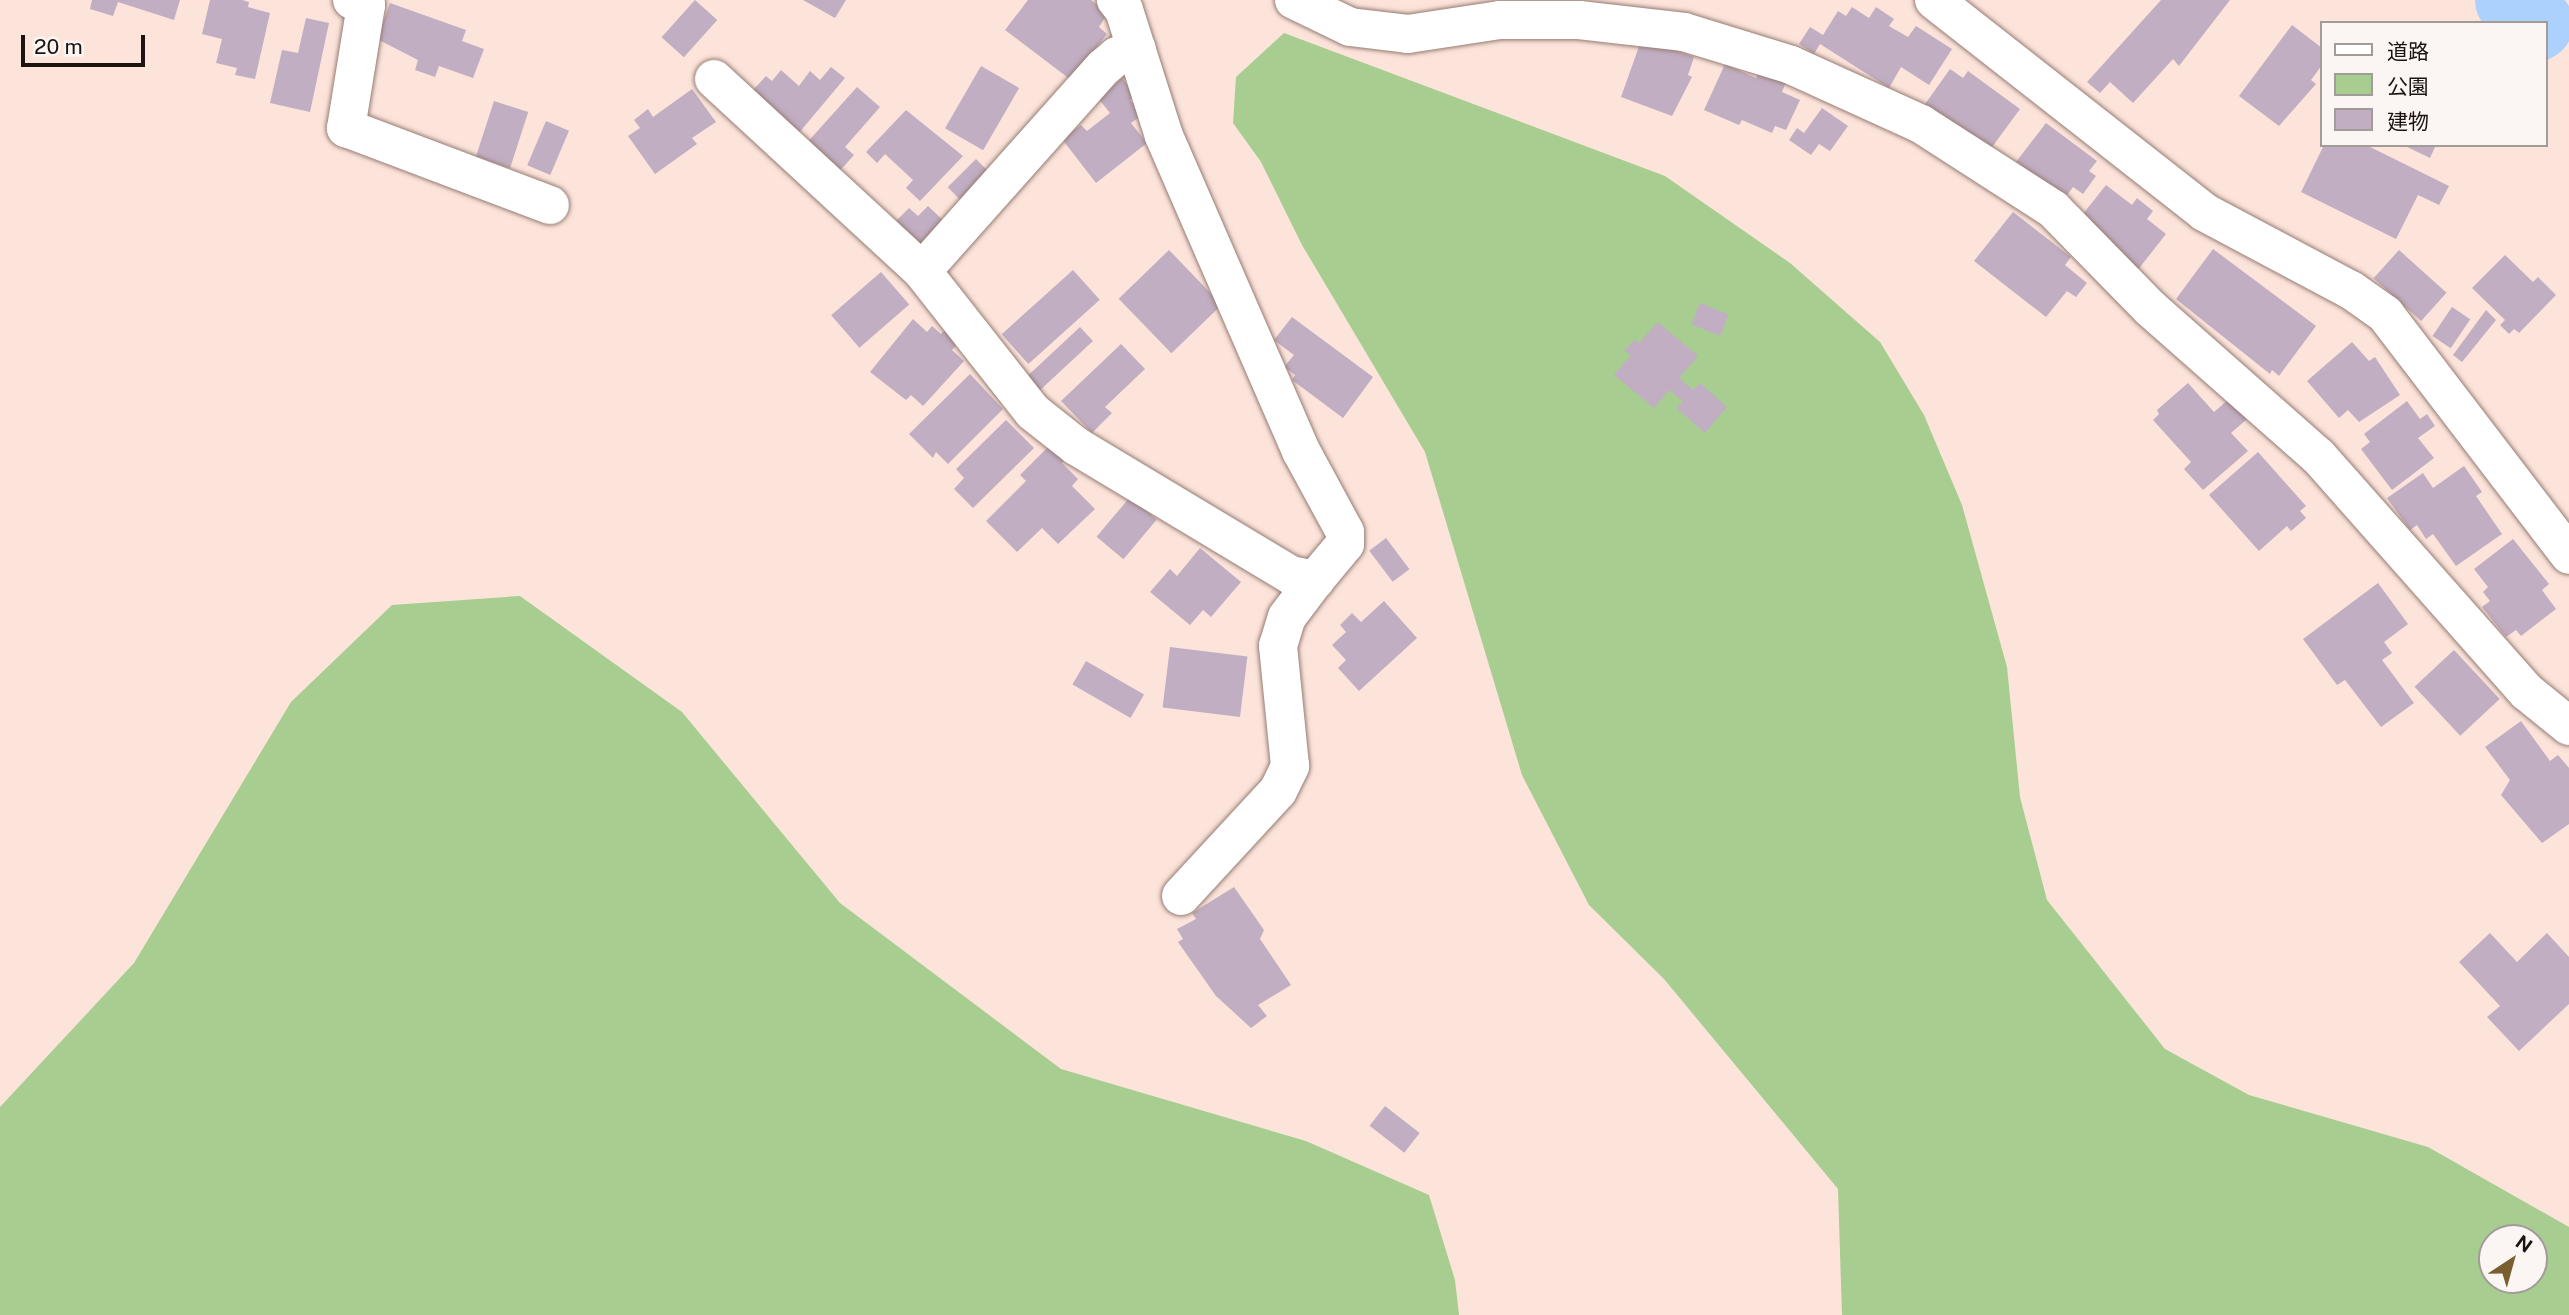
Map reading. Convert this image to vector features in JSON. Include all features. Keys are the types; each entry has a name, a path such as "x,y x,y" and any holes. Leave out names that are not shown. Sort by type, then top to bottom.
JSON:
{"street":[{"path":"352,0 366,5 346,128 550,205"},
{"path":"1116,0 1124,10 1164,136 1301,451 1345,532 1345,544 1287,617 1278,646 1290,765 1278,791 1181,896"},
{"path":"1294,0 1350,27 1408,34 1500,20 1579,20 1684,32 1791,65 1921,124 2053,209 2150,308 2318,456 2527,692 2569,726"},
{"path":"1934,0 2204,212 2351,290 2385,313 2569,555"},
{"path":"922,271 1104,67 1117,56 1137,49"},
{"path":"714,79 922,271 1033,412 1076,446 1291,575 1315,580"}],"green space":[{"path":"1284,33 1665,176 1790,263 1880,342 1924,415 1962,505 2007,667 2020,797 2047,900 2165,1049 2249,1095 2428,1147 2569,1227 2569,1315 1842,1315 1838,1189 1664,979 1589,905 1522,775 1425,452 1302,245 1261,162 1233,123 1236,77"},
{"path":"520,596 682,712 840,903 1061,1069 1306,1141 1429,1195 1455,1280 1459,1315 0,1315 0,1107 134,963 291,702 392,605"}],"building":[{"path":"92,0 180,0 174,20 118,2 113,16 90,9"},
{"path":"210,0 242,0 249,2 248,7 270,13 255,79 235,75 237,68 216,63 222,39 202,34"},
{"path":"695,0 717,20 684,57 662,37"},
{"path":"803,0 846,0 835,18"},
{"path":"1028,0 1091,0 1108,13 1099,27 1107,34 1071,80 1005,30"},
{"path":"2161,0 2230,0 2179,66 2173,59 2133,103 2110,82 2100,93 2087,82"},
{"path":"390,3 466,30 462,41 484,49 473,78 439,66 435,77 415,70 418,60 377,39"},
{"path":"1852,7 1869,18 1876,7 1894,19 1889,26 1908,37 1916,26 1952,49 1929,85 1901,67 1889,88 1820,44 1814,54 1799,44 1810,27 1823,35 1838,11 1846,16"},
{"path":"306,18 329,23 310,112 270,103 282,50 298,53"},
{"path":"2292,25 2320,46 2320,68 2311,80 2316,84 2279,126 2239,96"},
{"path":"1642,38 1694,57 1688,75 1692,77 1672,116 1621,97"},
{"path":"1725,64 1756,78 1760,71 1786,82 1782,92 1800,100 1786,130 1775,126 1772,133 1742,120 1739,125 1704,110"},
{"path":"981,66 1019,88 983,150 945,128"},
{"path":"831,67 845,78 793,140 752,91 766,76 772,81 781,70 799,86 810,71 820,80"},
{"path":"1950,69 1963,78 1968,71 2020,109 1987,154 1923,107"},
{"path":"1122,78 1136,95 1130,100 1142,115 1131,123 1147,143 1096,183 1062,139 1081,125 1087,131 1110,113 1098,98"},
{"path":"857,87 880,107 845,147 854,155 836,175 804,146"},
{"path":"692,89 716,122 692,138 697,144 655,174 628,136 640,128 634,120 648,109 653,117"},
{"path":"494,101 528,112 510,168 476,157"},
{"path":"1822,108 1848,126 1830,151 1819,144 1811,155 1789,140 1797,128 1804,133"},
{"path":"906,110 963,156 920,201 906,188 913,180 885,154 877,163 866,152"},
{"path":"546,121 569,131 550,175 527,165"},
{"path":"2046,123 2097,161 2089,171 2096,176 2083,194 2073,187 2065,198 2016,162"},
{"path":"2323,147 2370,147 2449,186 2439,205 2418,195 2396,239 2301,192"},
{"path":"2407,147 2435,147 2430,158"},
{"path":"976,159 990,173 962,201 948,187"},
{"path":"2106,185 2132,205 2137,198 2153,211 2147,219 2166,234 2137,271 2075,224"},
{"path":"928,206 946,223 923,246 896,221 909,208 918,216"},
{"path":"2013,212 2071,257 2065,265 2087,283 2076,297 2067,291 2046,317 1974,261"},
{"path":"2213,249 2316,326 2279,376 2272,370 2270,374 2176,299"},
{"path":"1169,250 1222,305 1171,353 1119,299"},
{"path":"2399,250 2447,293 2421,321 2374,278"},
{"path":"2505,255 2533,282 2538,277 2556,295 2519,333 2514,329 2509,334 2500,325 2505,320 2472,288"},
{"path":"1073,270 1100,300 1028,364 1002,334"},
{"path":"881,272 909,304 859,348 831,315"},
{"path":"1700,303 1729,315 1720,336 1691,324"},
{"path":"2452,307 2470,319 2451,348 2432,336"},
{"path":"2486,310 2496,320 2462,362 2453,355"},
{"path":"1292,317 1373,377 1343,418 1292,380 1295,375 1284,367 1294,355 1274,340"},
{"path":"913,319 927,332 932,326 941,334 945,330 959,342 952,350 964,361 923,406 911,395 906,400 870,372"},
{"path":"1658,322 1698,356 1679,378 1693,390 1700,383 1727,407 1705,433 1676,408 1683,401 1669,390 1654,408 1614,375 1631,355 1624,351 1635,339 1639,343"},
{"path":"1080,327 1093,341 1039,391 1026,377"},
{"path":"2352,342 2369,361 2375,357 2400,395 2359,422 2348,410 2339,418 2307,381"},
{"path":"1121,344 1145,369 1105,407 1112,413 1092,433 1061,401"},
{"path":"970,374 1003,409 948,464 936,452 933,458 909,434"},
{"path":"2188,383 2214,412 2229,399 2247,419 2231,433 2248,451 2203,490 2184,469 2191,462 2153,420 2159,414 2157,410"},
{"path":"2407,401 2420,419 2427,414 2435,426 2418,438 2434,458 2392,490 2361,449 2370,442 2364,434"},
{"path":"1006,420 1034,448 973,508 954,489 964,478 956,469"},
{"path":"1053,442 1069,457 1062,463 1078,479 1072,486 1095,509 1058,544 1042,528 1017,552 986,521 1026,481 1020,475"},
{"path":"2258,452 2306,506 2300,511 2306,518 2291,531 2287,526 2259,551 2209,495"},
{"path":"2464,466 2482,492 2476,496 2502,534 2456,566 2433,534 2426,539 2417,525 2410,530 2387,498 2423,473 2433,488"},
{"path":"1130,497 1157,519 1123,559 1097,537"},
{"path":"1386,538 1409,569 1393,582 1369,551"},
{"path":"2513,539 2549,584 2542,590 2556,609 2521,636 2516,630 2506,637 2482,607 2490,601 2483,592 2488,587 2474,569"},
{"path":"1200,548 1241,582 1211,617 1203,610 1190,625 1150,592 1170,569 1177,576"},
{"path":"2378,583 2408,624 2384,642 2392,653 2382,660 2414,703 2381,727 2345,680 2337,685 2303,639"},
{"path":"1384,601 1417,638 1359,691 1338,668 1346,660 1332,645 1346,632 1340,625 1352,613 1361,622"},
{"path":"1170,647 1247,657 1240,717 1163,708"},
{"path":"2454,650 2500,699 2460,736 2415,687"},
{"path":"1086,661 1144,694 1131,718 1072,684"},
{"path":"2521,721 2550,761 2558,755 2569,768 2569,824 2542,843 2501,795 2510,780 2485,747"},
{"path":"1234,887 1264,930 1260,939 1291,985 1258,1005 1267,1016 1251,1028 1216,996 1178,942 1183,939 1177,929 1196,919 1192,913"},
{"path":"2490,933 2517,962 2547,933 2569,957 2569,1004 2519,1051 2487,1017 2500,1006 2459,962"},
{"path":"1385,1106 1420,1133 1404,1153 1370,1126"}],"waterway":[{"path":"2512,0 2533,21"}]}
